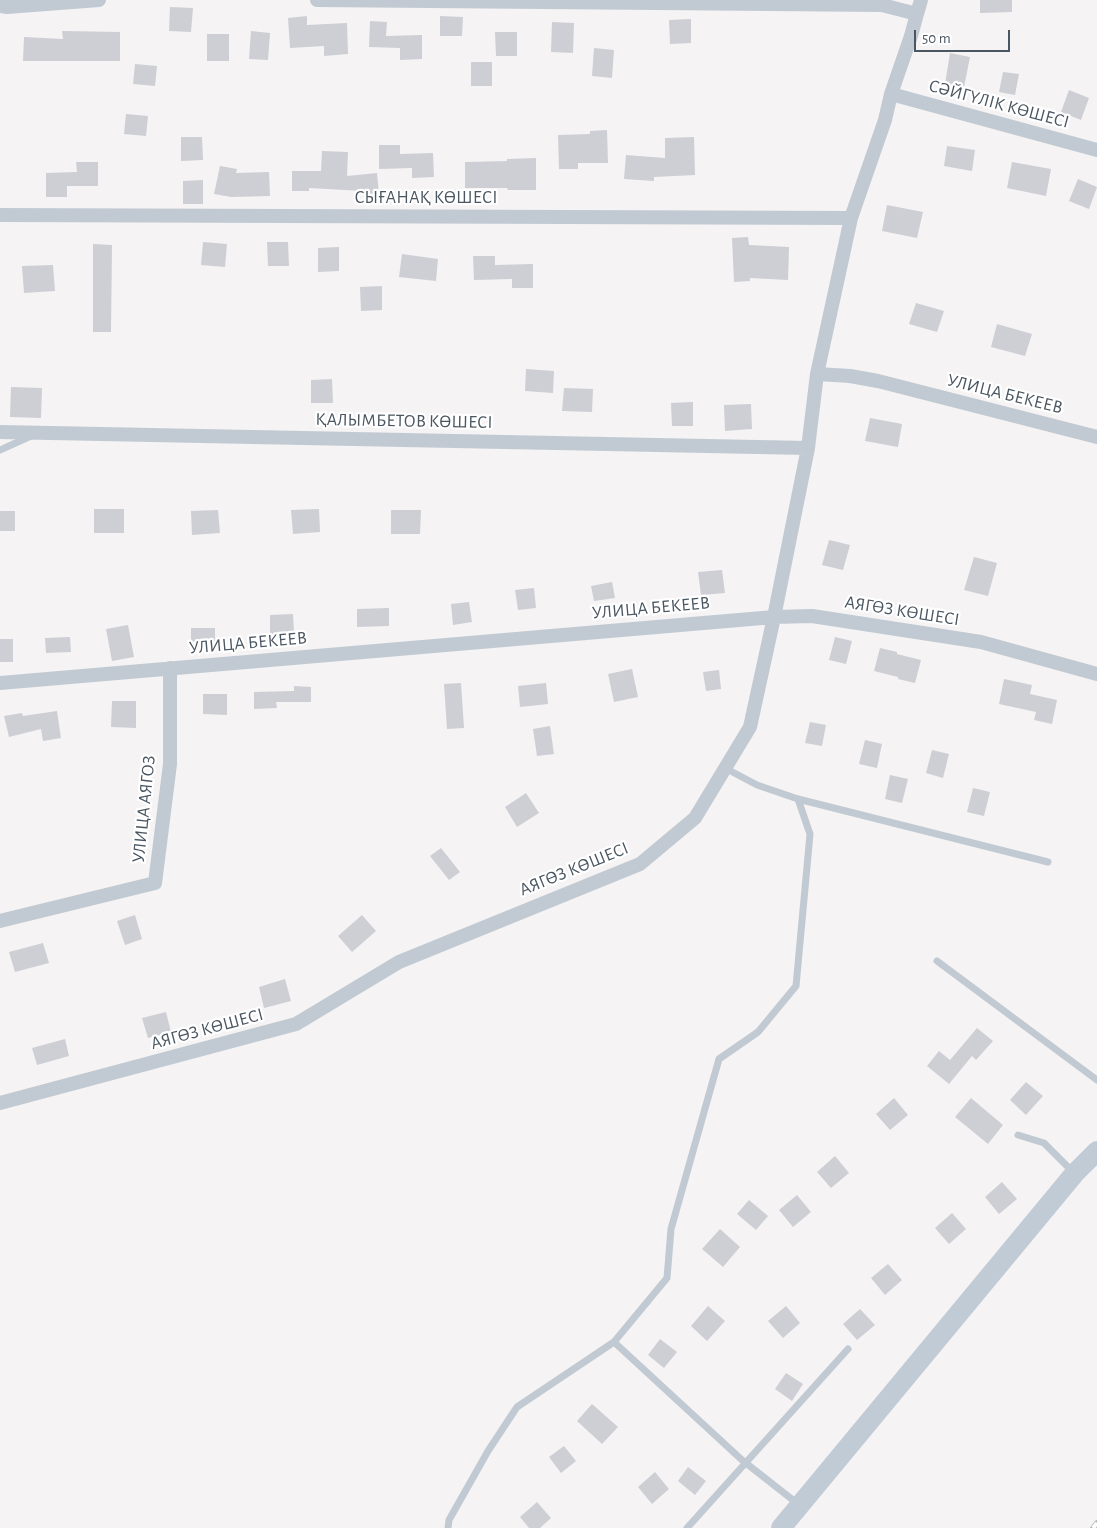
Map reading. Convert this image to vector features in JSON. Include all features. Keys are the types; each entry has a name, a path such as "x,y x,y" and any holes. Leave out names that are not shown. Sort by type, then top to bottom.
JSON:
{"street":[{"path":"0,6 100,0"},
{"path":"318,0 840,2 882,4 917,14"},
{"path":"774,617 808,448 817,374 851,218 885,120 891,94 921,0"},
{"name":"СӘЙГҮЛІК КӨШЕСІ","path":"891,94 1097,150"},
{"name":"СЫҒАНАҚ КӨШЕСІ","path":"1,212 851,218"},
{"name":"УЛИЦА БЕКЕЕВ","path":"817,374 850,376 878,381 1097,437"},
{"name":"ҚАЛЫМБЕТОВ КӨШЕСІ","path":"0,432 808,448"},
{"name":"АЯГӨЗ КӨШЕСІ","path":"0,1103 296,1024 399,962 525,909 640,864 695,818 750,727 774,617 812,616 981,642 1097,674"},
{"name":"УЛИЦА БЕКЕЕВ","path":"0,683 774,617"},
{"name":"УЛИЦА АЯГОЗ","path":"0,921 155,883 170,764 170,668"},
{"path":"781,1528 1075,1173 1097,1150"}],"lane":[{"path":"0,450 38,433"},
{"path":"725,768 757,785 798,799 1048,862"},
{"path":"448,1528 450,1520 488,1451 516,1407 614,1342 667,1278 671,1229 719,1059 758,1032 796,986 810,834 798,799"},
{"path":"938,961 1097,1080"},
{"path":"1018,1135 1044,1144 1075,1173"},
{"path":"614,1342 746,1462 801,1506"},
{"path":"687,1528 848,1349"}],"building":[{"path":"980,0 1012,0 1012,12 980,13"},
{"path":"170,7 193,8 191,32 169,31"},
{"path":"307,16 307,25 347,23 348,54 324,56 324,46 290,48 288,18"},
{"path":"440,16 463,17 462,36 440,36"},
{"path":"691,19 691,43 670,44 669,20"},
{"path":"370,21 387,22 386,36 422,35 422,59 400,60 400,48 369,47"},
{"path":"552,22 574,23 573,53 551,52"},
{"path":"62,31 120,32 120,61 23,61 24,37 63,39"},
{"path":"251,31 270,33 268,60 249,59"},
{"path":"495,32 517,32 517,56 496,56"},
{"path":"207,34 229,34 229,61 207,61"},
{"path":"594,48 614,50 612,78 592,76"},
{"path":"950,53 970,57 964,87 945,84"},
{"path":"471,62 492,62 492,86 471,86"},
{"path":"135,64 157,66 155,86 133,84"},
{"path":"1003,72 1019,74 1015,95 999,92"},
{"path":"1069,90 1089,98 1081,120 1061,112"},
{"path":"126,114 148,116 146,136 124,134"},
{"path":"607,130 608,163 578,163 578,169 559,169 558,135 590,134 590,131"},
{"path":"181,137 202,137 203,160 181,161"},
{"path":"694,137 695,175 654,177 654,181 624,179 626,155 665,158 665,138"},
{"path":"379,145 400,145 400,154 433,153 434,177 412,178 412,168 379,169"},
{"path":"947,146 975,150 972,171 944,166"},
{"path":"322,151 348,152 347,176 377,173 379,195 364,197 363,191 309,188 309,191 292,191 292,171 321,171"},
{"path":"536,158 536,190 465,188 465,162"},
{"path":"76,162 98,162 98,186 67,186 67,197 46,197 46,173 77,172"},
{"path":"1012,162 1051,169 1046,196 1007,188"},
{"path":"220,166 237,169 236,173 269,172 270,196 231,197 214,194"},
{"path":"1078,179 1097,187 1089,209 1069,201"},
{"path":"203,180 203,204 183,204 183,181"},
{"path":"887,205 923,212 917,238 882,231"},
{"path":"748,237 749,245 789,247 788,280 750,278 750,281 734,282 732,238"},
{"path":"203,242 227,244 225,267 201,265"},
{"path":"267,242 288,242 289,266 268,266"},
{"path":"93,244 112,245 111,332 93,332"},
{"path":"339,247 339,271 318,272 318,248"},
{"path":"402,254 438,259 436,281 399,277"},
{"path":"473,256 495,256 495,265 533,264 533,288 512,288 512,279 474,280"},
{"path":"53,265 55,291 24,293 22,266"},
{"path":"382,286 382,310 361,311 360,287"},
{"path":"916,303 944,311 937,332 909,324"},
{"path":"997,324 1032,334 1025,356 991,347"},
{"path":"526,369 554,371 553,393 525,391"},
{"path":"332,379 333,403 311,403 311,380"},
{"path":"11,387 42,388 41,418 10,417"},
{"path":"564,388 593,389 592,412 562,411"},
{"path":"693,402 693,426 672,426 671,403"},
{"path":"751,404 752,429 725,431 724,405"},
{"path":"870,418 902,424 898,447 865,441"},
{"path":"94,509 124,509 124,533 94,533"},
{"path":"319,509 320,532 293,534 291,510"},
{"path":"218,510 220,533 192,535 191,511"},
{"path":"391,510 421,510 420,534 391,534"},
{"path":"0,511 15,511 15,531 0,531"},
{"path":"829,540 850,545 843,570 822,565"},
{"path":"974,557 997,563 988,596 964,590"},
{"path":"722,570 725,593 701,595 698,572"},
{"path":"612,582 615,598 594,601 591,586"},
{"path":"534,588 536,608 518,610 515,590"},
{"path":"469,602 472,622 453,625 451,604"},
{"path":"389,608 389,626 357,627 357,609"},
{"path":"293,614 294,633 270,634 270,615"},
{"path":"128,625 134,657 112,661 106,629"},
{"path":"191,628 215,628 215,641 191,642"},
{"path":"70,637 71,652 46,653 45,638"},
{"path":"835,637 852,641 846,664 829,660"},
{"path":"0,639 13,639 13,662 0,662"},
{"path":"880,648 921,660 915,683 874,671"},
{"path":"632,669 638,697 614,702 608,674"},
{"path":"719,670 721,689 706,691 703,672"},
{"path":"1004,679 1032,685 1030,694 1057,700 1052,724 1034,720 1036,712 999,704"},
{"path":"461,683 464,728 447,729 444,684"},
{"path":"546,683 548,704 520,707 518,686"},
{"path":"294,686 311,687 311,702 276,702 277,708 254,709 254,692 294,691"},
{"path":"203,694 227,694 227,715 203,714"},
{"path":"112,701 136,701 136,728 111,727"},
{"path":"57,711 61,738 43,741 41,729 9,737 4,716 22,713 23,716"},
{"path":"810,722 826,725 822,746 805,743"},
{"path":"550,726 554,754 537,756 533,729"},
{"path":"865,740 882,744 877,768 859,764"},
{"path":"932,750 949,754 943,778 926,773"},
{"path":"890,775 908,779 902,803 885,799"},
{"path":"973,788 990,792 984,816 967,812"},
{"path":"526,793 539,813 517,827 505,807"},
{"path":"441,848 460,872 449,880 430,856"},
{"path":"135,915 142,939 125,945 117,921"},
{"path":"362,915 376,931 352,952 338,936"},
{"path":"43,943 49,963 15,972 9,952"},
{"path":"285,979 291,1001 264,1008 259,987"},
{"path":"166,1012 171,1032 148,1038 142,1018"},
{"path":"977,1028 993,1041 976,1060 972,1056 949,1084 927,1066 939,1051 950,1060"},
{"path":"65,1039 69,1056 37,1065 32,1048"},
{"path":"1026,1082 1043,1096 1026,1115 1010,1100"},
{"path":"894,1098 908,1115 890,1130 876,1114"},
{"path":"971,1098 1003,1125 988,1144 955,1117"},
{"path":"835,1156 849,1173 831,1188 817,1172"},
{"path":"1002,1182 1017,1199 999,1214 985,1197"},
{"path":"797,1195 811,1212 793,1227 779,1210"},
{"path":"749,1200 768,1216 756,1230 737,1214"},
{"path":"952,1213 966,1229 949,1244 935,1228"},
{"path":"720,1229 740,1247 723,1267 702,1249"},
{"path":"888,1264 902,1280 885,1295 871,1278"},
{"path":"708,1306 725,1321 707,1341 691,1326"},
{"path":"786,1306 800,1323 783,1338 768,1321"},
{"path":"860,1309 875,1325 857,1340 843,1324"},
{"path":"660,1339 677,1352 664,1368 648,1355"},
{"path":"786,1373 803,1384 792,1401 775,1389"},
{"path":"592,1404 618,1427 602,1444 577,1421"},
{"path":"564,1446 576,1461 561,1473 549,1457"},
{"path":"688,1467 706,1481 695,1495 678,1481"},
{"path":"655,1472 669,1489 652,1504 638,1487"},
{"path":"537,1502 551,1518 540,1528 529,1528 520,1517"}],"railway":[{"path":"1093,1528 1097,1523"}]}
